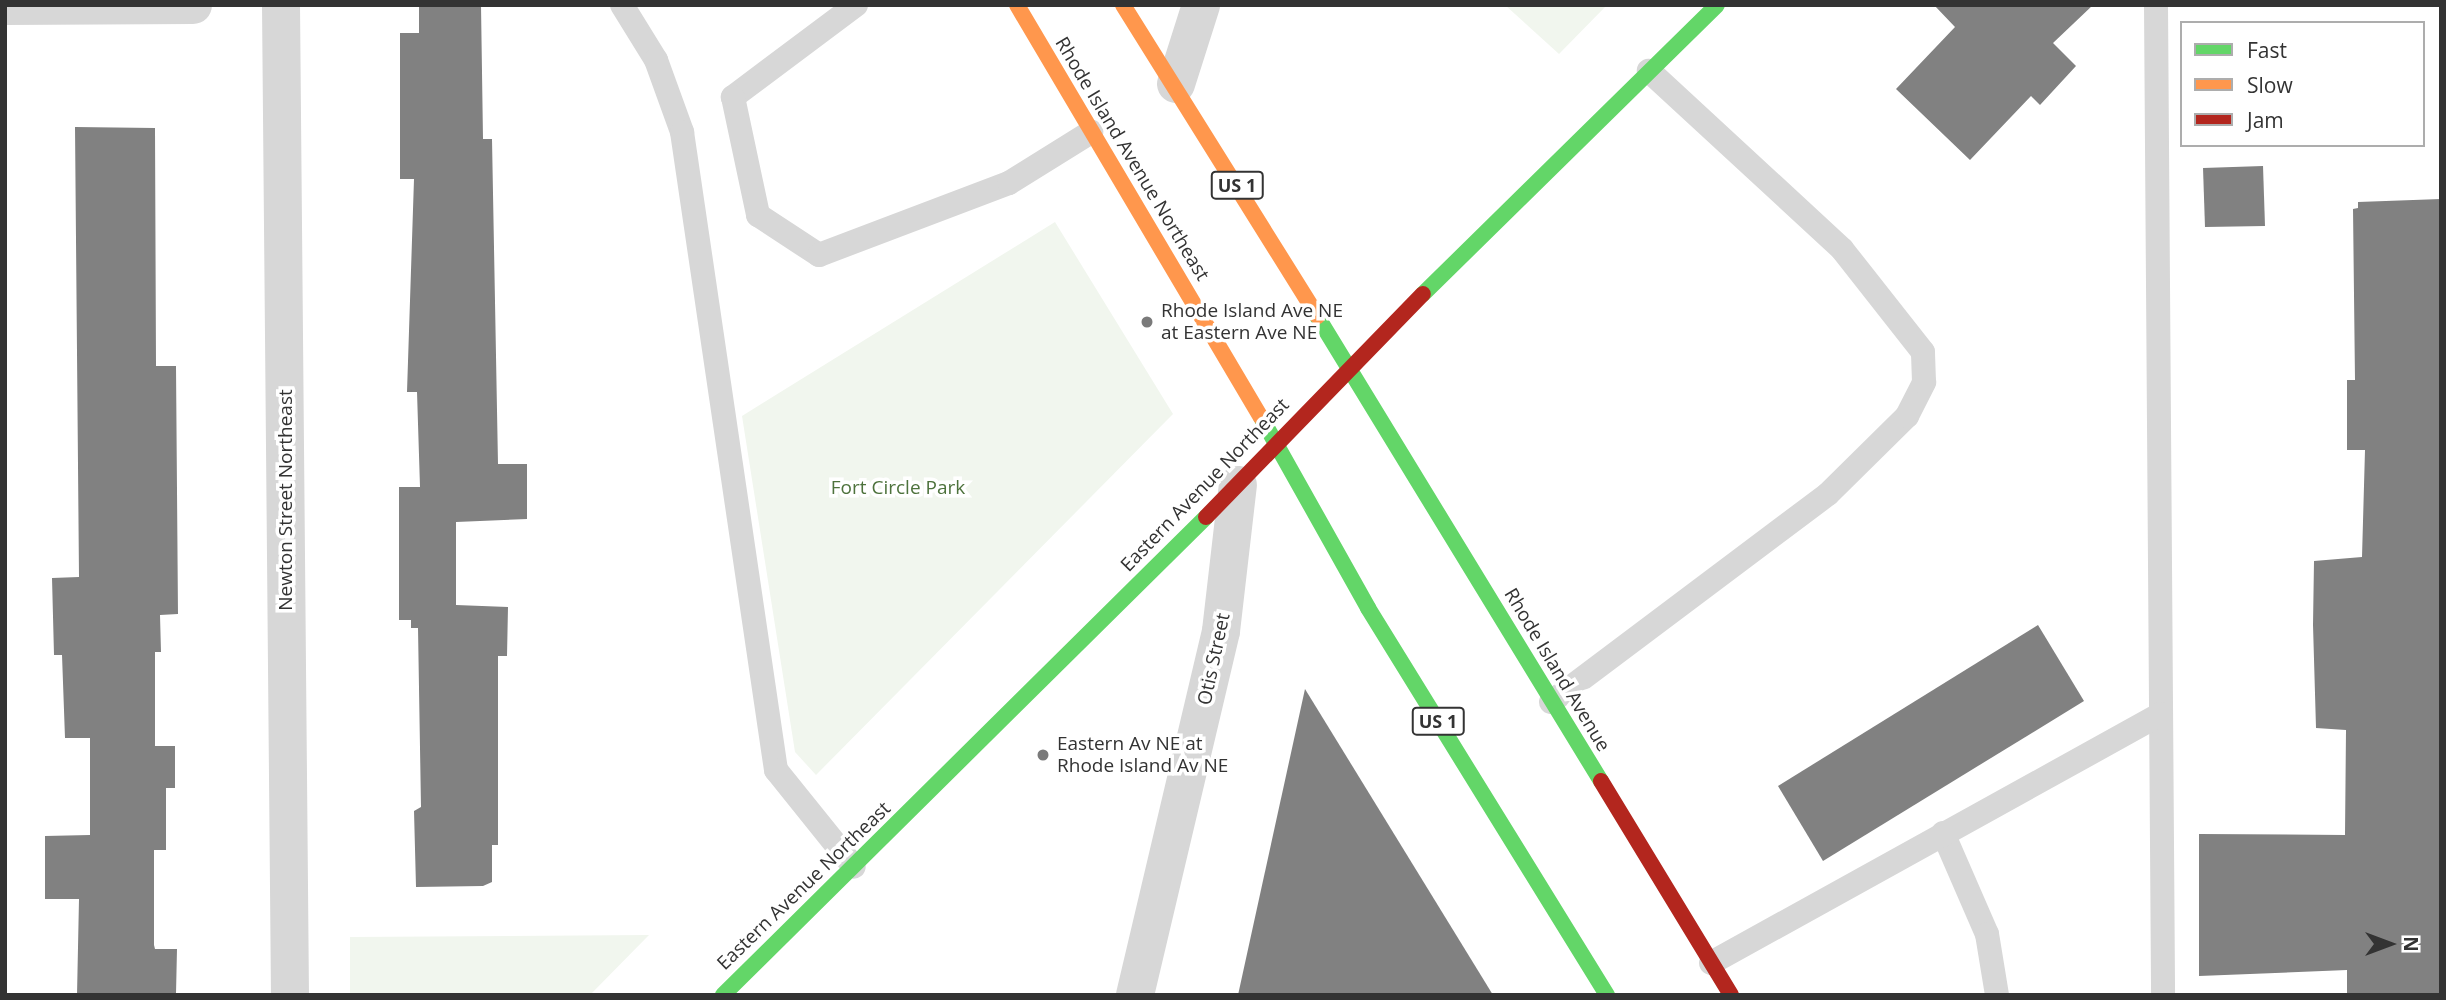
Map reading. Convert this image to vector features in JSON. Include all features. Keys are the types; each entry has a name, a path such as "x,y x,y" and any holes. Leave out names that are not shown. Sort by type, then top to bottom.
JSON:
{"main road":[{"name":"Rhode Island Avenue Northeast","path":"1017,5 1276,442"},
{"name":"US 1","path":"1123,5 1176,84 1348,367"},
{"name":"Eastern Avenue Northeast","path":"723,995 1238,485 1348,367 1717,5"},
{"name":"Rhode Island Avenue","path":"1348,367 1731,995"},
{"name":"US 1","path":"1276,442 1368,608 1607,995"}],"street":[{"path":"5,6 193,5"},
{"name":"Newton Street Northeast","path":"281,5 290,995"},
{"path":"1176,84 1201,5"},
{"name":"Otis Street","path":"1135,995 1222,631 1238,485"}],"lane":[{"path":"622,5 656,60 682,132 776,770 854,867"},
{"path":"856,5 733,97 758,215 819,255 1009,183 1091,132"},
{"path":"2156,5 2163,995"},
{"path":"1551,702 1828,494 1907,416 1924,382 1923,352 1842,249 1649,71"},
{"path":"1711,963 2161,714"},
{"path":"1943,833 1987,934 1997,995"}],"green space":[{"path":"1505,5 1607,5 1559,54"},
{"name":"Fort Circle Park","path":"1055,222 1173,414 816,775 795,752 742,416"},
{"path":"649,935 590,995 350,995 350,937"}],"building":[{"path":"419,5 481,5 483,139 492,139 498,464 527,464 527,519 456,522 456,605 508,607 507,656 498,656 498,845 492,845 492,882 483,886 416,887 414,811 421,807 418,628 411,628 411,620 399,620 399,487 420,487 417,392 407,392 414,179 400,179 400,33 419,33"},
{"path":"1934,5 2093,5 2053,43 2076,66 2040,105 2031,96 1970,160 1896,89 1955,27"},
{"path":"75,127 155,128 156,366 176,366 178,614 160,615 161,652 155,652 155,746 175,746 175,788 166,788 166,850 154,850 154,945 155,949 177,949 176,994 77,995 79,899 45,899 45,836 90,835 90,738 65,738 62,655 54,655 52,578 79,577"},
{"path":"2263,166 2265,226 2205,227 2203,168"},
{"path":"2441,199 2441,995 2347,995 2347,970 2199,976 2199,834 2345,835 2346,730 2316,728 2313,625 2314,561 2362,557 2365,450 2347,450 2347,380 2355,380 2353,209 2358,208 2358,202"},
{"path":"2038,625 2084,701 1823,861 1778,786"},
{"path":"1305,689 1493,995 1238,995"}],"traffic: fast":[{"path":"1423,294 1717,5"},
{"path":"1317,316 1601,781"},
{"path":"1261,417 1368,608 1607,995"},
{"path":"723,995 1206,517"}],"traffic: slow":[{"path":"1017,5 1261,417"},
{"path":"1123,5 1317,316"}],"traffic: jam":[{"path":"1206,517 1423,294"},
{"path":"1601,781 1731,995"}],"place":[{"name":"Rhode Island Ave NE at Eastern Ave NE","path":"1147,322"},
{"name":"Eastern Av NE at Rhode Island Av NE","path":"1043,755"}]}
